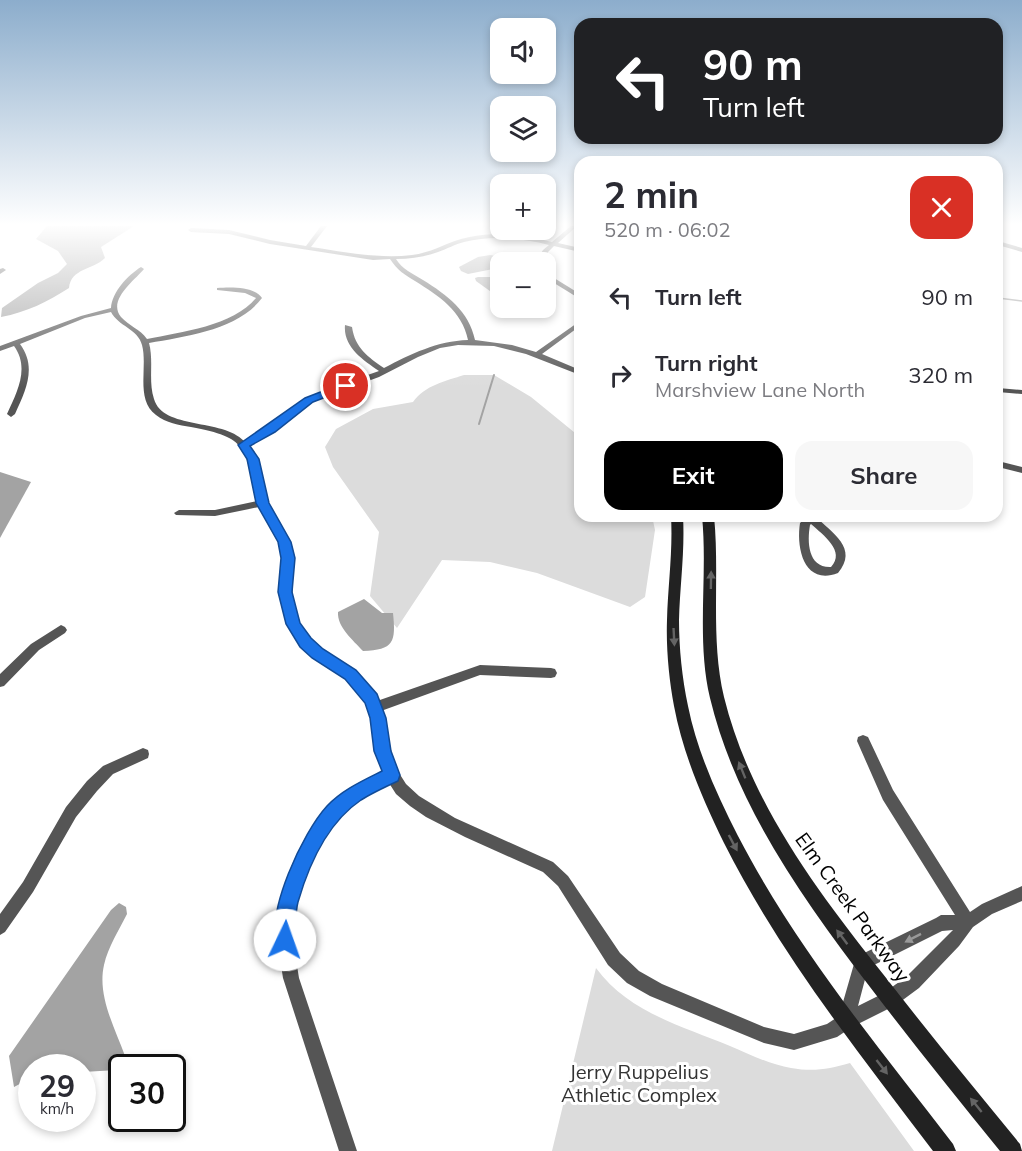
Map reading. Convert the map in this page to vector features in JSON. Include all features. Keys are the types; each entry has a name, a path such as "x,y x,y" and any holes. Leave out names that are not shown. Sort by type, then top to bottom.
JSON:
{"street":[{"path":"132,280 114,302 114,309 121,320 136,329 146,341 149,372 148,400 158,413 223,432 244,445 253,459 262,503 285,542 288,558 285,592 288,609 298,633 318,654 357,681 375,707 383,751 399,788 416,804 548,867 563,880 614,959 633,978 656,990 764,1035 794,1042 831,1032 846,1021 890,999 913,982 954,941 968,921 987,909 1022,893"},
{"path":"416,280 453,306 467,324 472,342"},
{"path":"556,281 574,293"},
{"path":"146,341 230,320 246,311 259,298 257,294 246,291 219,289"},
{"path":"0,349 84,317 114,309"},
{"path":"348,327 352,345 358,353 384,371"},
{"path":"538,354 574,327"},
{"path":"244,445 271,429 309,400 384,371 410,357 439,346 472,342 504,344 538,354 574,370"},
{"path":"11,414 27,370 25,357 15,343"},
{"path":"1003,390 1022,392"},
{"path":"1003,465 1022,470"},
{"path":"179,513 232,511 262,503"},
{"path":"677,522 678,577 674,620 676,670 692,748 709,792 758,889 792,944 846,1021 946,1151"},
{"name":"Elm Creek Parkway","path":"708,522 712,579 709,650 717,696 730,740 749,788 780,846 818,904 890,999 1013,1151"},
{"path":"807,522 803,532 807,559 812,566 831,572 837,568 841,560 839,549 830,533 815,522"},
{"path":"0,682 35,647 61,630"},
{"path":"375,707 480,670 551,673"},
{"path":"863,741 900,816 968,921"},
{"path":"1,923 28,887 71,812 92,786 108,770 142,754"},
{"path":"348,1151 291,978 285,956 285,925 294,884 303,860 318,834 334,812 354,794 392,775"},
{"path":"846,1021 862,963 941,923 968,921"}],"green space":[{"path":"464,375 494,375 531,397 574,432 574,522 653,522 655,530 645,597 630,607 537,573 490,562 442,560 397,628 370,596 379,532 333,467 325,447 336,429 373,409 413,402 424,391"},
{"name":"Jerry Ruppelius Athletic Complex","path":"596,968 609,983 640,1007 675,1024 768,1062 783,1067 807,1070 850,1063 914,1151 552,1151"}],"shaded area":[{"path":"45,280 72,280 69,288 53,298 20,312 1,317 2,308"},
{"path":"476,280 490,280 490,291 476,281"},
{"path":"0,472 31,482 0,538"},
{"path":"364,599 382,613 393,613 393,638 387,646 381,649 363,651 346,633 338,618 338,612"},
{"path":"119,903 126,907 127,914 111,945 102,977 108,1012 124,1054 108,1054 108,1071 96,1071 96,1054 18,1054 18,1085 14,1087 9,1056 111,910"}],"waterway":[{"path":"1003,299 1022,301"},
{"path":"479,424 494,375"}],"route":[{"path":"285,940 288,904 294,884 303,860 318,834 334,812 354,794 392,775 383,751 378,718 372,699 351,674 318,654 298,633 288,609 285,592 288,558 285,542 262,503 253,459 244,445 271,429 309,400 346,386"}]}
